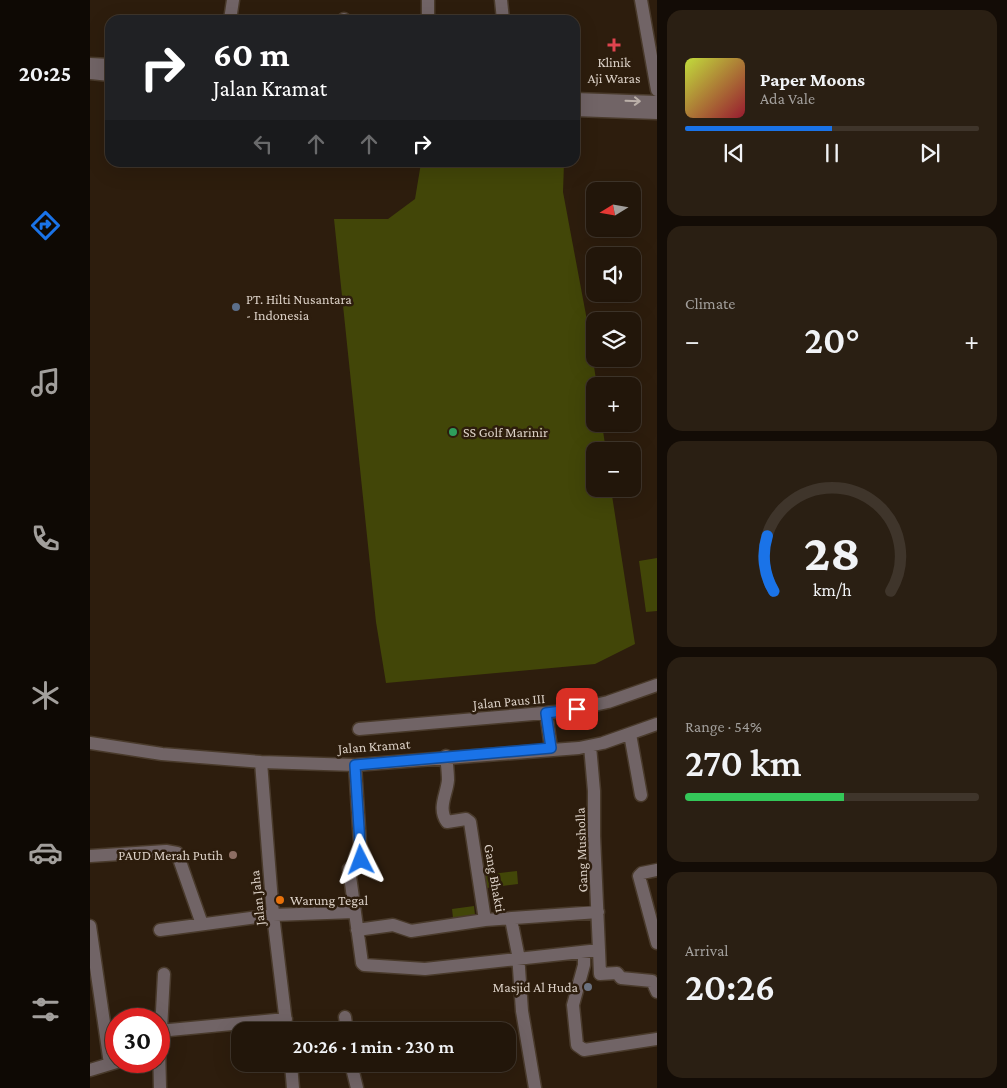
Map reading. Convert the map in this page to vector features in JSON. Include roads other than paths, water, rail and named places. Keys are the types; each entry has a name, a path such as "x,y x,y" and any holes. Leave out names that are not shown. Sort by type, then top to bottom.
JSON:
{"street":[{"path":"231,15 233,0"},
{"path":"428,0 428,15"},
{"path":"501,0 502,15"},
{"path":"641,0 657,90"},
{"path":"90,64 105,65"},
{"path":"90,73 105,74"},
{"path":"580,101 657,113"},
{"path":"580,109 657,102"},
{"name":"Jalan Paus III","path":"359,728 546,713 588,707 657,684"},
{"path":"546,713 551,748"},
{"name":"Jalan Kramat","path":"90,743 162,754 261,762 355,765 446,756 590,746 657,724"},
{"path":"630,734 641,795"},
{"name":"Gang Musholla","path":"590,746 594,784 594,862 598,912 593,951"},
{"name":"Gang Bhakti","path":"446,756 448,781 442,797 445,818 448,822 466,819 470,822 485,920 598,912"},
{"name":"Jalan Jaha","path":"261,762 273,915 286,1022"},
{"path":"355,765 361,860 349,869 354,912 364,965 425,969 593,951"},
{"path":"90,856 166,851 177,853 202,924"},
{"path":"657,870 642,873 640,881 657,943"},
{"path":"160,930 273,915 354,912"},
{"path":"512,919 518,960 522,1012 535,1088"},
{"path":"357,930 393,925 412,931 485,920"},
{"path":"90,926 105,1008"},
{"path":"593,951 600,974 617,973 621,978 652,981 657,992"},
{"path":"593,951 584,965 573,1005 577,1045 584,1050 657,1039"},
{"path":"162,1008 164,974"},
{"path":"345,1018 346,1022"},
{"path":"170,1030 231,1027"},
{"path":"90,1070 105,1066"},
{"path":"292,1072 293,1088"},
{"path":"353,1072 357,1088"},
{"path":"160,1073 160,1088"}],"place":[{"name":"Klinik Aji Waras","path":"614,45"},
{"name":"PT. Hilti Nusantara - Indonesia","path":"236,307"},
{"name":"SS Golf Marinir","path":"453,432"},
{"name":"PAUD Merah Putih","path":"233,855"},
{"name":"Warung Tegal","path":"280,900"},
{"name":"Masjid Al Huda","path":"588,987"}]}
